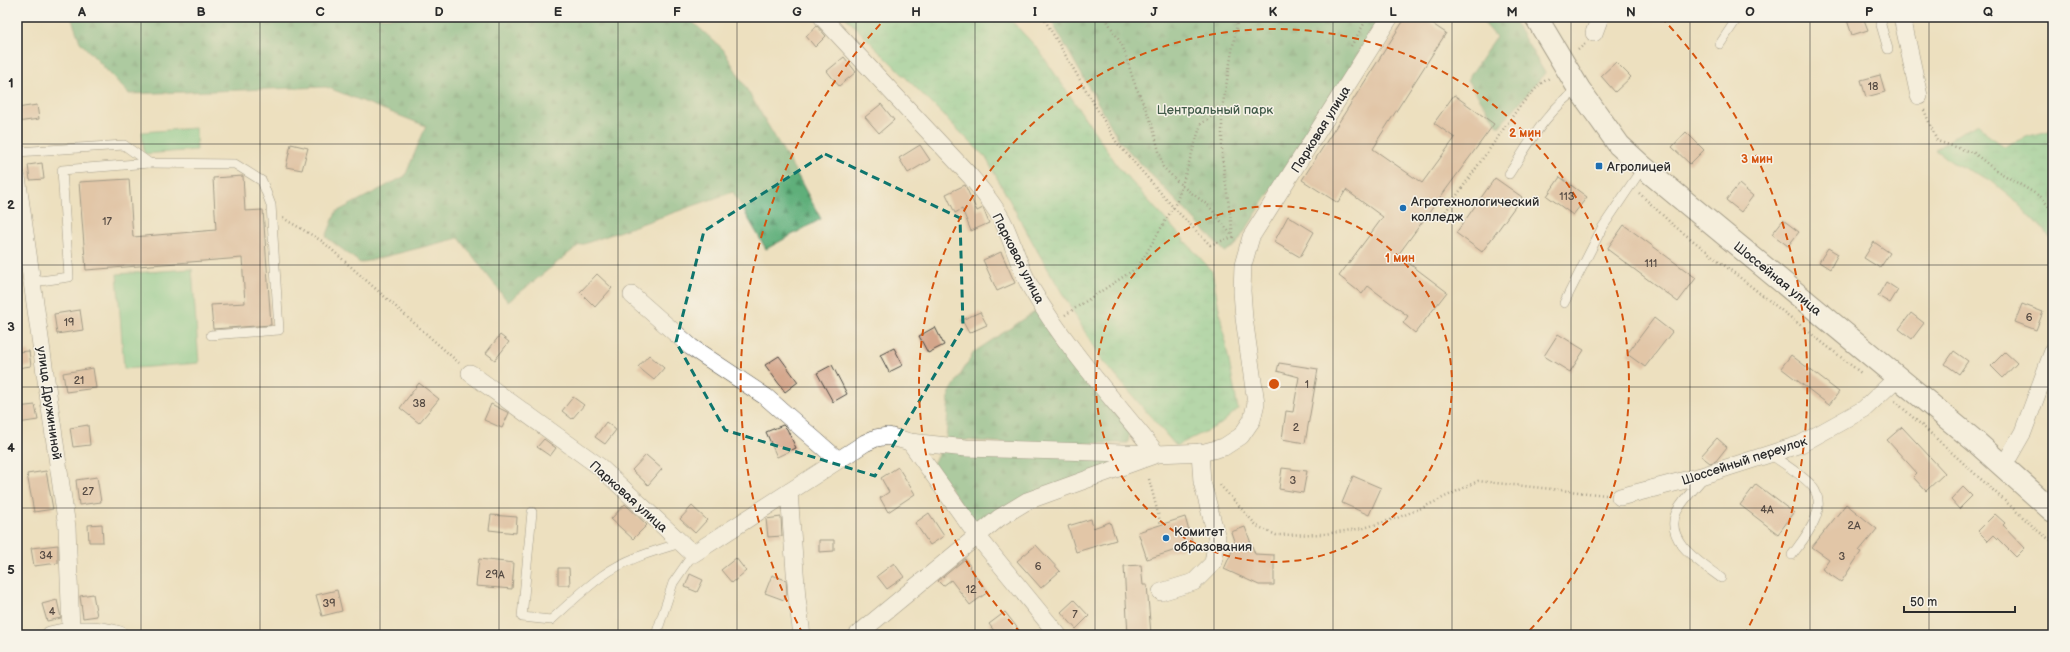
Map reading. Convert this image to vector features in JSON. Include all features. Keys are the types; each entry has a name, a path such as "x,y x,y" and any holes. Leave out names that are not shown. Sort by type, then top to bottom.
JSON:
{"main road":[{"name":"Шоссейная улица","path":"1536,17 1579,89 1619,145 1890,384 2003,466 2053,510"}],"street":[{"name":"Парковая улица","path":"822,17 971,176 988,198 1005,225 1030,286 1053,323 1092,375 1157,454"},
{"name":"Парковая улица","path":"470,373 600,468 687,548 789,492 838,460 876,438 888,436 910,442 966,448 1157,454 1200,452 1224,447 1241,436 1252,420 1256,403 1244,318 1242,292 1243,265 1251,237 1390,17"},
{"path":"1594,33 1600,17"},
{"path":"1902,17 1919,96"},
{"name":"улица Дружининой","path":"17,177 67,527 71,630"},
{"path":"632,295 691,347 766,397 838,460"},
{"path":"2003,466 2023,432 2053,351"},
{"name":"Шоссейный переулок","path":"1620,497 1705,475 1807,441 1864,409 1890,384"},
{"path":"910,442 978,537 1058,635"},
{"path":"1161,592 1194,582 1213,563 1217,538 1202,482 1200,452"},
{"name":"Парковая улица","path":"857,635 978,537 999,518 1027,501 1157,454"},
{"path":"789,492 797,598 802,635"},
{"path":"50,635 71,630 110,632 120,635"}],"lane":[{"path":"1720,44 1738,17"},
{"path":"1882,17 1881,25 1888,49"},
{"path":"1509,174 1546,119 1564,99 1579,89"},
{"path":"17,152 124,145 149,163"},
{"path":"33,282 69,277 62,170 149,163 235,164 262,181 271,205 279,330 212,335"},
{"path":"1564,303 1602,228 1643,167"},
{"path":"1770,454 1812,486 1817,500 1817,516 1812,528 1792,555"},
{"path":"1705,475 1677,512 1675,532 1678,540 1688,552 1721,578"},
{"path":"532,512 522,617 551,620 603,575 647,553 687,548 673,583 656,635"}],"path":[{"path":"1043,17 1117,143 1174,208 1210,245 1233,237"},
{"path":"1105,17 1122,47 1134,82 1152,124 1163,167 1182,186 1209,206 1233,237"},
{"path":"1233,237 1222,157 1222,109 1238,17"},
{"path":"1441,218 1519,107 1540,84 1551,77"},
{"path":"1919,96 1937,141 1974,153 1994,169 2041,197 2053,212"},
{"path":"1053,323 1138,267 1174,208 1201,124 1222,109"},
{"path":"298,226 322,241 470,373"},
{"path":"1739,278 1890,384 2038,531 2053,542"},
{"path":"1149,479 1161,525"},
{"path":"1218,482 1257,526 1276,535 1325,534 1364,528 1397,518 1424,507 1478,481 1620,497"}],"highlighted area":[{"path":"825,154 960,218 963,327 875,476 725,430 676,342 704,231"}],"green space":[{"path":"71,17 687,17 723,49 794,169 821,219 766,249 733,192 578,246 508,302 459,238 360,263 326,237 336,212 405,176 426,126 326,87 129,94 80,42"},
{"path":"845,17 1008,17 1038,49 1120,169 1212,271 1238,409 1221,424 1176,446 1101,359 1038,252 986,158"},
{"name":"Центральный парк","path":"1049,17 1383,17 1236,245 1225,252 1120,142"},
{"path":"1479,17 1512,17 1545,73 1499,127 1467,80 1496,37"},
{"path":"1980,124 1988,135 2004,146 2029,136 2053,130 2053,240 2011,197 1990,180 1953,163 1935,150 1963,131"},
{"path":"196,128 197,150 144,154 142,132"},
{"path":"192,269 199,363 124,369 117,274"},
{"path":"1039,309 1131,426 1128,443 1023,444 946,439 949,394 974,352"},
{"path":"941,450 1123,459 979,530 933,463"}],"building":[{"path":"1406,17 1422,17 1446,33 1373,149 1422,183 1455,138 1434,123 1454,95 1494,124 1398,255 1447,292 1415,333 1403,323 1408,316 1368,286 1362,294 1339,276 1383,217 1346,190 1338,203 1302,180"},
{"path":"1846,17 1863,17 1868,30 1852,35"},
{"path":"817,26 826,36 815,47 806,36"},
{"path":"844,57 856,72 839,86 827,71"},
{"path":"1616,62 1631,77 1615,92 1601,76"},
{"path":"1880,75 1885,92 1866,97 1861,80"},
{"path":"881,104 894,120 879,133 865,117"},
{"path":"37,105 39,119 17,122 17,108"},
{"path":"1686,132 1704,150 1690,164 1672,147"},
{"path":"291,144 308,148 302,170 286,167"},
{"path":"920,145 930,160 908,173 899,158"},
{"path":"42,163 44,179 30,180 28,165"},
{"path":"243,176 245,211 263,210 271,325 213,329 211,305 245,303 242,258 86,270 79,182 129,179 133,237 216,230 213,178"},
{"path":"1560,177 1587,197 1573,215 1547,196"},
{"path":"1495,178 1522,197 1482,252 1456,233"},
{"path":"1739,184 1753,196 1741,212 1726,200"},
{"path":"965,185 977,211 983,208 989,223 971,231 962,209 955,213 946,194"},
{"path":"1288,216 1314,232 1300,257 1274,242"},
{"path":"1783,220 1799,232 1788,246 1772,234"},
{"path":"1624,225 1696,278 1678,302 1607,249"},
{"path":"1874,242 1890,253 1880,268 1864,258"},
{"path":"1828,248 1838,254 1830,269 1819,262"},
{"path":"1001,252 1015,283 997,291 983,260"},
{"path":"597,274 612,288 595,307 580,292"},
{"path":"1886,282 1898,290 1890,303 1878,296"},
{"path":"2022,304 2043,312 2036,330 2015,322"},
{"path":"80,310 83,330 57,334 54,314"},
{"path":"980,312 987,325 969,333 962,320"},
{"path":"1911,313 1924,323 1912,339 1899,329"},
{"path":"1654,318 1672,332 1645,367 1627,354"},
{"path":"935,327 944,345 928,353 919,336"},
{"path":"1558,334 1584,350 1570,372 1544,356"},
{"path":"500,335 509,342 495,360 486,353"},
{"path":"894,348 903,365 889,372 880,355"},
{"path":"29,351 31,366 17,368 17,352"},
{"path":"1954,351 1968,361 1959,374 1945,364"},
{"path":"2005,352 2017,363 2003,378 1991,366"},
{"path":"649,355 664,368 654,380 638,367"},
{"path":"1791,355 1839,392 1829,405 1781,368"},
{"path":"779,356 798,382 785,392 765,365"},
{"path":"1279,363 1318,369 1305,443 1282,439 1286,411 1293,412 1299,377 1277,371"},
{"path":"832,365 847,394 833,402 817,373"},
{"path":"93,368 96,388 66,392 63,373"},
{"path":"419,383 439,399 419,423 400,408"},
{"path":"573,397 584,405 572,419 562,411"},
{"path":"491,404 509,413 502,428 484,420"},
{"path":"35,405 38,420 18,423 17,407"},
{"path":"606,422 616,430 605,444 595,437"},
{"path":"88,425 90,445 73,447 70,428"},
{"path":"783,425 787,429 796,448 777,457 766,432"},
{"path":"1902,427 1945,473 1926,491 1913,477 1917,473 1887,440"},
{"path":"1717,438 1727,447 1716,461 1710,463 1701,456"},
{"path":"544,439 556,448 550,456 537,447"},
{"path":"646,455 662,469 648,485 632,470"},
{"path":"898,467 915,494 888,512 880,498 889,492 881,478"},
{"path":"1282,468 1307,471 1303,493 1279,489"},
{"path":"46,471 53,509 34,512 27,474"},
{"path":"1353,476 1381,488 1369,515 1342,503"},
{"path":"97,477 101,502 79,505 76,480"},
{"path":"1756,484 1794,513 1778,534 1740,505"},
{"path":"1963,487 1972,496 1959,509 1951,500"},
{"path":"625,504 647,525 633,539 611,519"},
{"path":"1846,504 1877,529 1859,551 1861,552 1841,582 1822,569 1829,559 1812,547"},
{"path":"692,506 707,520 695,533 680,519"},
{"path":"929,513 944,536 930,545 915,523"},
{"path":"1995,514 2005,523 2003,525 2025,548 2016,557 1994,535 1988,541 1978,531"},
{"path":"491,515 517,517 516,533 489,530"},
{"path":"781,517 782,536 768,537 766,519"},
{"name":"Комитет образования","path":"1185,517 1193,545 1147,559 1138,532"},
{"path":"1091,519 1093,528 1110,522 1116,540 1076,552 1068,526"},
{"path":"102,524 103,542 89,542 88,525"},
{"path":"1245,527 1255,554 1274,555 1274,585 1259,585 1224,569 1235,544 1231,532"},
{"path":"819,540 834,540 834,551 819,552"},
{"path":"58,545 58,563 34,566 31,548"},
{"path":"1036,545 1060,571 1041,588 1017,561"},
{"path":"736,558 746,571 732,583 721,570"},
{"path":"479,559 514,563 512,589 476,586"},
{"path":"965,559 970,566 969,567 988,592 970,605 951,580 943,586 938,581"},
{"path":"894,563 904,577 887,589 877,576"},
{"path":"1141,565 1143,585 1147,585 1151,634 1128,635 1124,566"},
{"path":"558,568 569,568 570,585 558,585"},
{"path":"690,574 703,580 697,592 685,587"},
{"path":"772,575 786,580 787,594 784,600 765,593"},
{"path":"337,590 342,611 322,616 316,595"},
{"path":"93,594 97,616 83,618 80,596"},
{"path":"57,600 61,618 47,621 42,604"},
{"path":"1074,600 1089,616 1076,629 1061,612"},
{"path":"1005,612 1019,630 1012,635 997,635 989,624"}],"place":[{"name":"Агролицей","path":"1599,166"},
{"name":"Агротехнологический колледж","path":"1403,208"},
{"name":"Комитет образования","path":"1166,538"}]}
